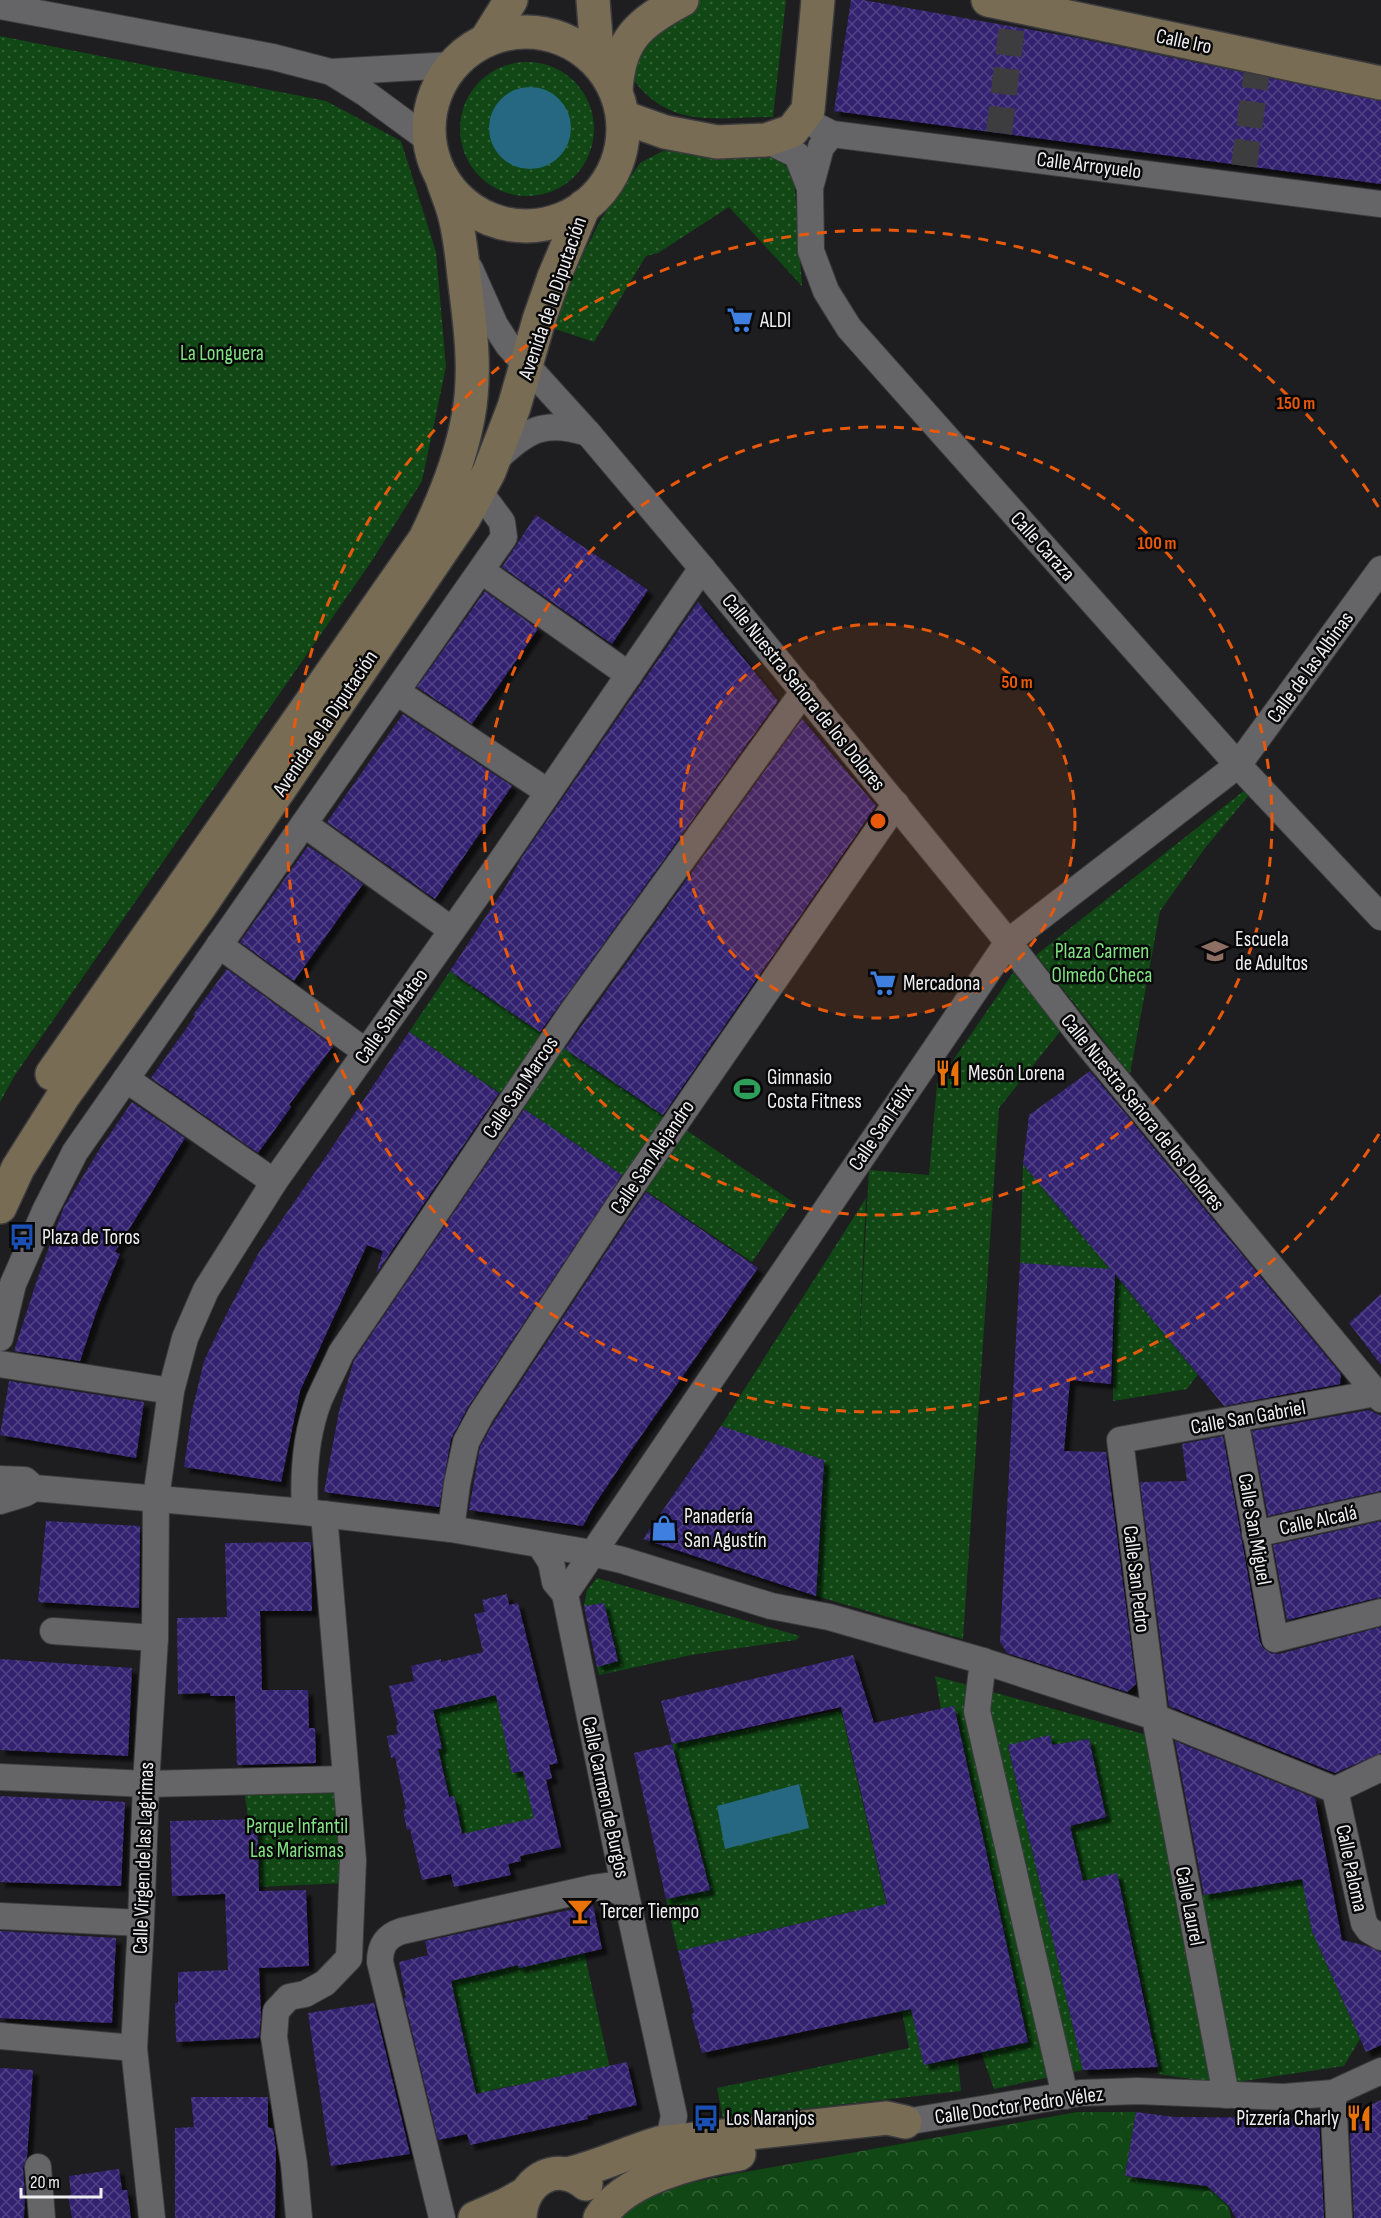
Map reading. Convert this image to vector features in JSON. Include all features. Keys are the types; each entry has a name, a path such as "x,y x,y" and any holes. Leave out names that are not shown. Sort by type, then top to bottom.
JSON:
{"main road":[{"path":"486,40 511,0"},
{"path":"593,0 598,63"},
{"path":"682,0 655,14 631,36 620,59 619,104 621,148 611,176 584,206 567,217 527,226 507,224 488,218 470,208 454,195 442,178 434,159 429,140 429,119 433,100 441,81 453,65 486,40 505,34 525,32 545,34 565,40 583,49 598,63 619,104 665,132 717,142 766,140 792,131 808,110 818,0"},
{"name":"Calle Iro","path":"1005,10 1259,64 1381,83"},
{"name":"Avenida de la Diputación","path":"0,1155 26,1112 115,982 425,539 442,504 458,461 468,417 472,372 470,320 460,247 455,217 442,178"},
{"name":"Avenida de la Diputación","path":"0,1207 18,1168 64,1095 200,906 446,547 479,491 494,460 514,407 554,277 584,206"},
{"name":"Calle Doctor Pedro Vélez","path":"523,2206 533,2184 543,2177 586,2170 626,2153 666,2143 887,2118 905,2122"},
{"name":"Calle Doctor Pedro Vélez","path":"607,2210 658,2176 697,2162 890,2130 905,2122"},
{"path":"567,2174 579,2178 589,2186 596,2196 599,2208 607,2210"},
{"path":"475,2218 507,2204 523,2206"}],"street":[{"path":"0,6 273,57 331,72 365,93 429,140"},
{"path":"331,72 453,65"},
{"path":"808,110 810,118 816,125 832,134"},
{"name":"Calle Arroyuelo","path":"832,134 998,143 1243,175 1381,204"},
{"name":"Calle Caraza","path":"832,134 821,147 810,188 811,250 825,291 849,328 1238,765 1381,917"},
{"path":"766,140 797,155 810,188"},
{"name":"Calle Nuestra Señora de los Dolores","path":"460,247 495,325 508,345 588,433 804,691 1008,942 1083,1039 1378,1396"},
{"path":"494,460 518,438 539,429 552,426 567,427 588,433"},
{"path":"0,1338 13,1284 75,1152 504,537 504,529 498,515 479,491"},
{"name":"Calle San Mateo","path":"156,1498 171,1391 185,1338 206,1290 274,1182 452,930 702,568"},
{"name":"Calle de las Albinas","path":"1238,765 1381,569"},
{"path":"482,571 629,675"},
{"name":"Calle San Marcos","path":"299,2218 294,2164 273,2037 276,2011 289,1997 305,1994 325,1983 349,1958 353,1860 346,1779 314,1513 303,1477 308,1442 318,1402 341,1353 572,1012 804,691"},
{"path":"397,692 548,792"},
{"name":"Calle San Félix","path":"592,1553 1008,942 1238,765"},
{"name":"Calle San Alejandro","path":"452,1529 457,1484 466,1442 481,1414 621,1202 896,804"},
{"path":"304,824 452,930"},
{"path":"219,945 366,1053"},
{"path":"126,1079 274,1182"},
{"path":"0,1365 171,1391"},
{"name":"Calle San Gabriel","path":"1120,1440 1378,1396"},
{"name":"Calle San Miguel","path":"1235,1419 1275,1639 1381,1612"},
{"name":"Calle San Pedro","path":"1120,1440 1155,1717"},
{"path":"0,1479 25,1480 34,1488"},
{"path":"0,1501 26,1493 34,1488 156,1498 452,1529 592,1553 771,1605 829,1617 983,1661 1155,1717 1335,1790 1381,1768"},
{"name":"Calle Virgen de las Lagrimas","path":"152,2218 134,2048 155,1638 156,1498"},
{"name":"Calle Alcalá","path":"1255,1534 1381,1506"},
{"name":"Calle Carmen de Burgos","path":"540,1545 551,1562 555,1582 565,1594 626,1895 674,2116 666,2143 643,2174 607,2210"},
{"path":"565,1594 592,1553"},
{"path":"53,1632 155,1638"},
{"path":"983,1661 977,1711 1065,2096"},
{"name":"Calle Laurel","path":"1155,1717 1226,2095"},
{"path":"0,1777 146,1784 346,1779"},
{"name":"Calle Paloma","path":"1335,1790 1364,1923 1369,1930 1381,1937"},
{"path":"442,2218 380,1962 382,1945 394,1934 402,1931 593,1888 608,1886 626,1895"},
{"path":"0,1916 141,1923"},
{"path":"0,2036 134,2048"},
{"name":"Calle Doctor Pedro Vélez","path":"905,2122 1080,2093 1138,2091 1284,2097 1333,2093 1381,2071"},
{"path":"1333,2093 1339,2218"},
{"path":"38,2167 42,2218"}],"green space":[{"path":"700,0 786,0 773,117 713,118 678,113 662,106 647,95 632,78 640,47 687,5"},
{"name":"La Longuera","path":"0,36 326,101 401,141 436,252 446,367 422,481 371,562 15,1075 0,1102"},
{"path":"527,62 553,67 574,82 589,103 594,129 589,155 574,176 553,191 527,196 501,191 480,176 465,155 460,129 465,103 480,82 501,67"},
{"path":"663,151 777,155 794,176 802,286 729,207 658,253 646,256 594,342 555,329 572,276 601,219 640,163"},
{"name":"Plaza Carmen Olmedo Checa","path":"1245,790 1249,795 1205,848 1160,911 1130,1074 1036,955"},
{"path":"1015,970 1062,1029 999,1108 963,1639 816,1596 824,1460 721,1426 866,1198 858,1368 869,1170 929,1175 937,1084"},
{"path":"450,971 793,1202 752,1262 409,1032"},
{"path":"1023,1164 1198,1374 1187,1389 1113,1401 1114,1310 1079,1267 1020,1263"},
{"path":"597,1578 800,1636 796,1640 691,1655 599,1675 597,1667 618,1661 604,1603 584,1606 587,1590"},
{"path":"935,1676 1172,1742 1202,1895 1302,1879 1312,1931 1360,2039 1344,2066 1224,2084 1158,2074 1143,1989 1107,1993 1100,1961 1135,1954 1117,1874 1083,1881 1070,1826 1106,1817 1089,1739 1052,1745 1050,1735 1008,1746 1083,2070 994,2089 981,2052 1028,2042 953,1706 941,1709"},
{"path":"503,1684 498,1703 504,1733 519,1741 506,1744 512,1773 523,1771 526,1783 535,1781 528,1784 543,1851 520,1857 516,1836 459,1847 454,1796 449,1797 438,1749 442,1748 436,1723 424,1726 427,1709"},
{"path":"841,1710 924,2064 958,2060 961,2091 723,2118 717,2088 909,2048 902,2012 876,2016 855,1911 678,1951 666,1899 709,1890 672,1744"},
{"name":"Parque Infantil Las Marismas","path":"338,1779 346,1883 257,1887 244,1788"},
{"path":"584,1951 610,2069 519,2096 517,2085 491,2090 470,2106 443,1982 492,1971 516,1956 519,1968"},
{"path":"1077,2112 1136,2112 1125,2176 1207,2186 1229,2206 1231,2218 615,2218 640,2193"}],"water":[{"path":"530,87 546,90 559,99 568,112 571,128 568,144 559,157 546,166 530,169 514,166 501,157 492,144 489,128 492,112 501,99 514,90"},
{"path":"799,1784 809,1828 725,1849 717,1806"}],"building":[{"path":"851,0 863,0 1077,38 1381,101 1381,184 834,111"},
{"path":"536,515 648,590 612,644 502,567"},
{"path":"485,591 538,629 472,724 417,687"},
{"path":"698,602 778,701 540,1032 450,971 506,886 522,857"},
{"path":"403,714 512,786 435,899 327,822"},
{"path":"802,719 876,806 663,1115 565,1049"},
{"path":"308,846 363,884 294,981 240,942"},
{"path":"227,969 333,1046 289,1105 291,1107 258,1153 151,1078"},
{"path":"409,1032 499,1093 376,1274 383,1251 367,1245 300,1391 281,1482 184,1467 192,1411 204,1361 226,1315 258,1254"},
{"path":"1090,1071 1341,1374 1340,1384 1224,1406 1115,1274 1111,1384 1070,1380 1064,1451 1106,1452 1136,1684 1127,1692 1007,1653 1000,1642 1020,1263 1110,1269 1023,1164 1029,1115"},
{"path":"132,1102 185,1138 115,1252 120,1254 98,1307 80,1361 14,1351 64,1207"},
{"path":"524,1109 622,1175 468,1407 451,1439 439,1507 324,1492 339,1411 354,1360"},
{"path":"646,1192 758,1268 632,1449 583,1526 469,1510 480,1447 494,1422"},
{"path":"1381,1294 1381,1365 1349,1323"},
{"path":"9,1381 144,1402 136,1458 0,1435"},
{"path":"1369,1410 1381,1416 1381,1491 1268,1516 1252,1431"},
{"path":"721,1426 824,1460 816,1596 643,1539"},
{"path":"1223,1436 1260,1642 1263,1648 1270,1653 1279,1654 1381,1627 1381,1753 1335,1773 1169,1706 1140,1482 1187,1481 1182,1444"},
{"path":"46,1521 140,1526 139,1608 38,1602"},
{"path":"1381,1521 1381,1597 1287,1620 1273,1545"},
{"path":"311,1542 312,1611 260,1611 262,1690 308,1690 309,1728 315,1728 316,1763 237,1765 235,1696 210,1696 210,1693 178,1694 177,1618 227,1617 225,1543"},
{"path":"507,1594 509,1605 518,1603 558,1763 549,1765 552,1778 546,1780 561,1847 520,1856 521,1861 508,1864 511,1875 454,1887 451,1874 422,1880 410,1829 407,1830 403,1810 406,1809 395,1757 391,1758 387,1736 398,1734 389,1686 414,1681 411,1666 483,1652 474,1614 485,1612 482,1600","holes":["496,1695 512,1773 523,1771 534,1818 462,1834 454,1796 449,1797 438,1749 442,1748 433,1710"]},
{"path":"604,1603 618,1661 597,1667 584,1606"},
{"path":"853,1655 874,1723 954,1706 1028,2042 924,2065 911,2009 702,2053 678,1951 887,1904 841,1707 672,1744 661,1701"},
{"path":"0,1659 132,1668 128,1756 0,1750"},
{"path":"1050,1735 1052,1745 1089,1739 1106,1817 1070,1826 1083,1881 1117,1873 1158,2067 1083,2070 1008,1745"},
{"path":"1175,1741 1315,1798 1342,1940 1381,1952 1381,2045 1366,2052 1312,1931 1302,1879 1204,1895"},
{"path":"672,1744 710,1890 666,1899 634,1753"},
{"path":"0,1796 125,1802 121,1886 0,1882"},
{"path":"257,1819 259,1891 306,1890 309,1966 259,1968 261,2015 259,2038 176,2042 175,2003 178,2003 178,1972 228,1970 225,1894 172,1896 170,1821"},
{"path":"593,1905 602,1949 451,1981 476,2094 627,2062 637,2105 587,2116 588,2119 470,2145 467,2134 438,2140 404,1998 406,1998 399,1962 428,1955 425,1941"},
{"path":"0,1931 116,1938 112,2023 0,2018"},
{"path":"374,2003 410,2154 331,2166 308,2013"},
{"path":"0,2068 33,2070 27,2157 23,2168 24,2218 0,2218"},
{"path":"191,2097 268,2097 268,2127 273,2129 276,2149 275,2218 175,2218 175,2128 194,2127"},
{"path":"1381,2100 1381,2218 1354,2218 1349,2115"},
{"path":"1136,2112 1174,2117 1319,2118 1324,2218 1236,2218 1229,2206 1207,2186 1125,2176"},
{"path":"119,2169 122,2190 127,2190 131,2218 72,2218 68,2195 71,2195 69,2176"}],"tunnel":[{"path":"999,133 1012,26"},
{"path":"1244,166 1257,70"}],"place":[{"name":"ALDI","path":"740,320"},
{"name":"Escuela de Adultos","path":"1215,951"},
{"name":"Mercadona","path":"883,983"},
{"name":"Mesón Lorena","path":"948,1073"},
{"name":"Gimnasio Costa Fitness","path":"747,1089"},
{"name":"Plaza de Toros","path":"22,1237"},
{"name":"Panadería San Agustín","path":"664,1528"},
{"name":"Tercer Tiempo","path":"580,1911"},
{"name":"Los Naranjos","path":"706,2118"},
{"name":"Pizzería Charly","path":"1359,2118"}]}
